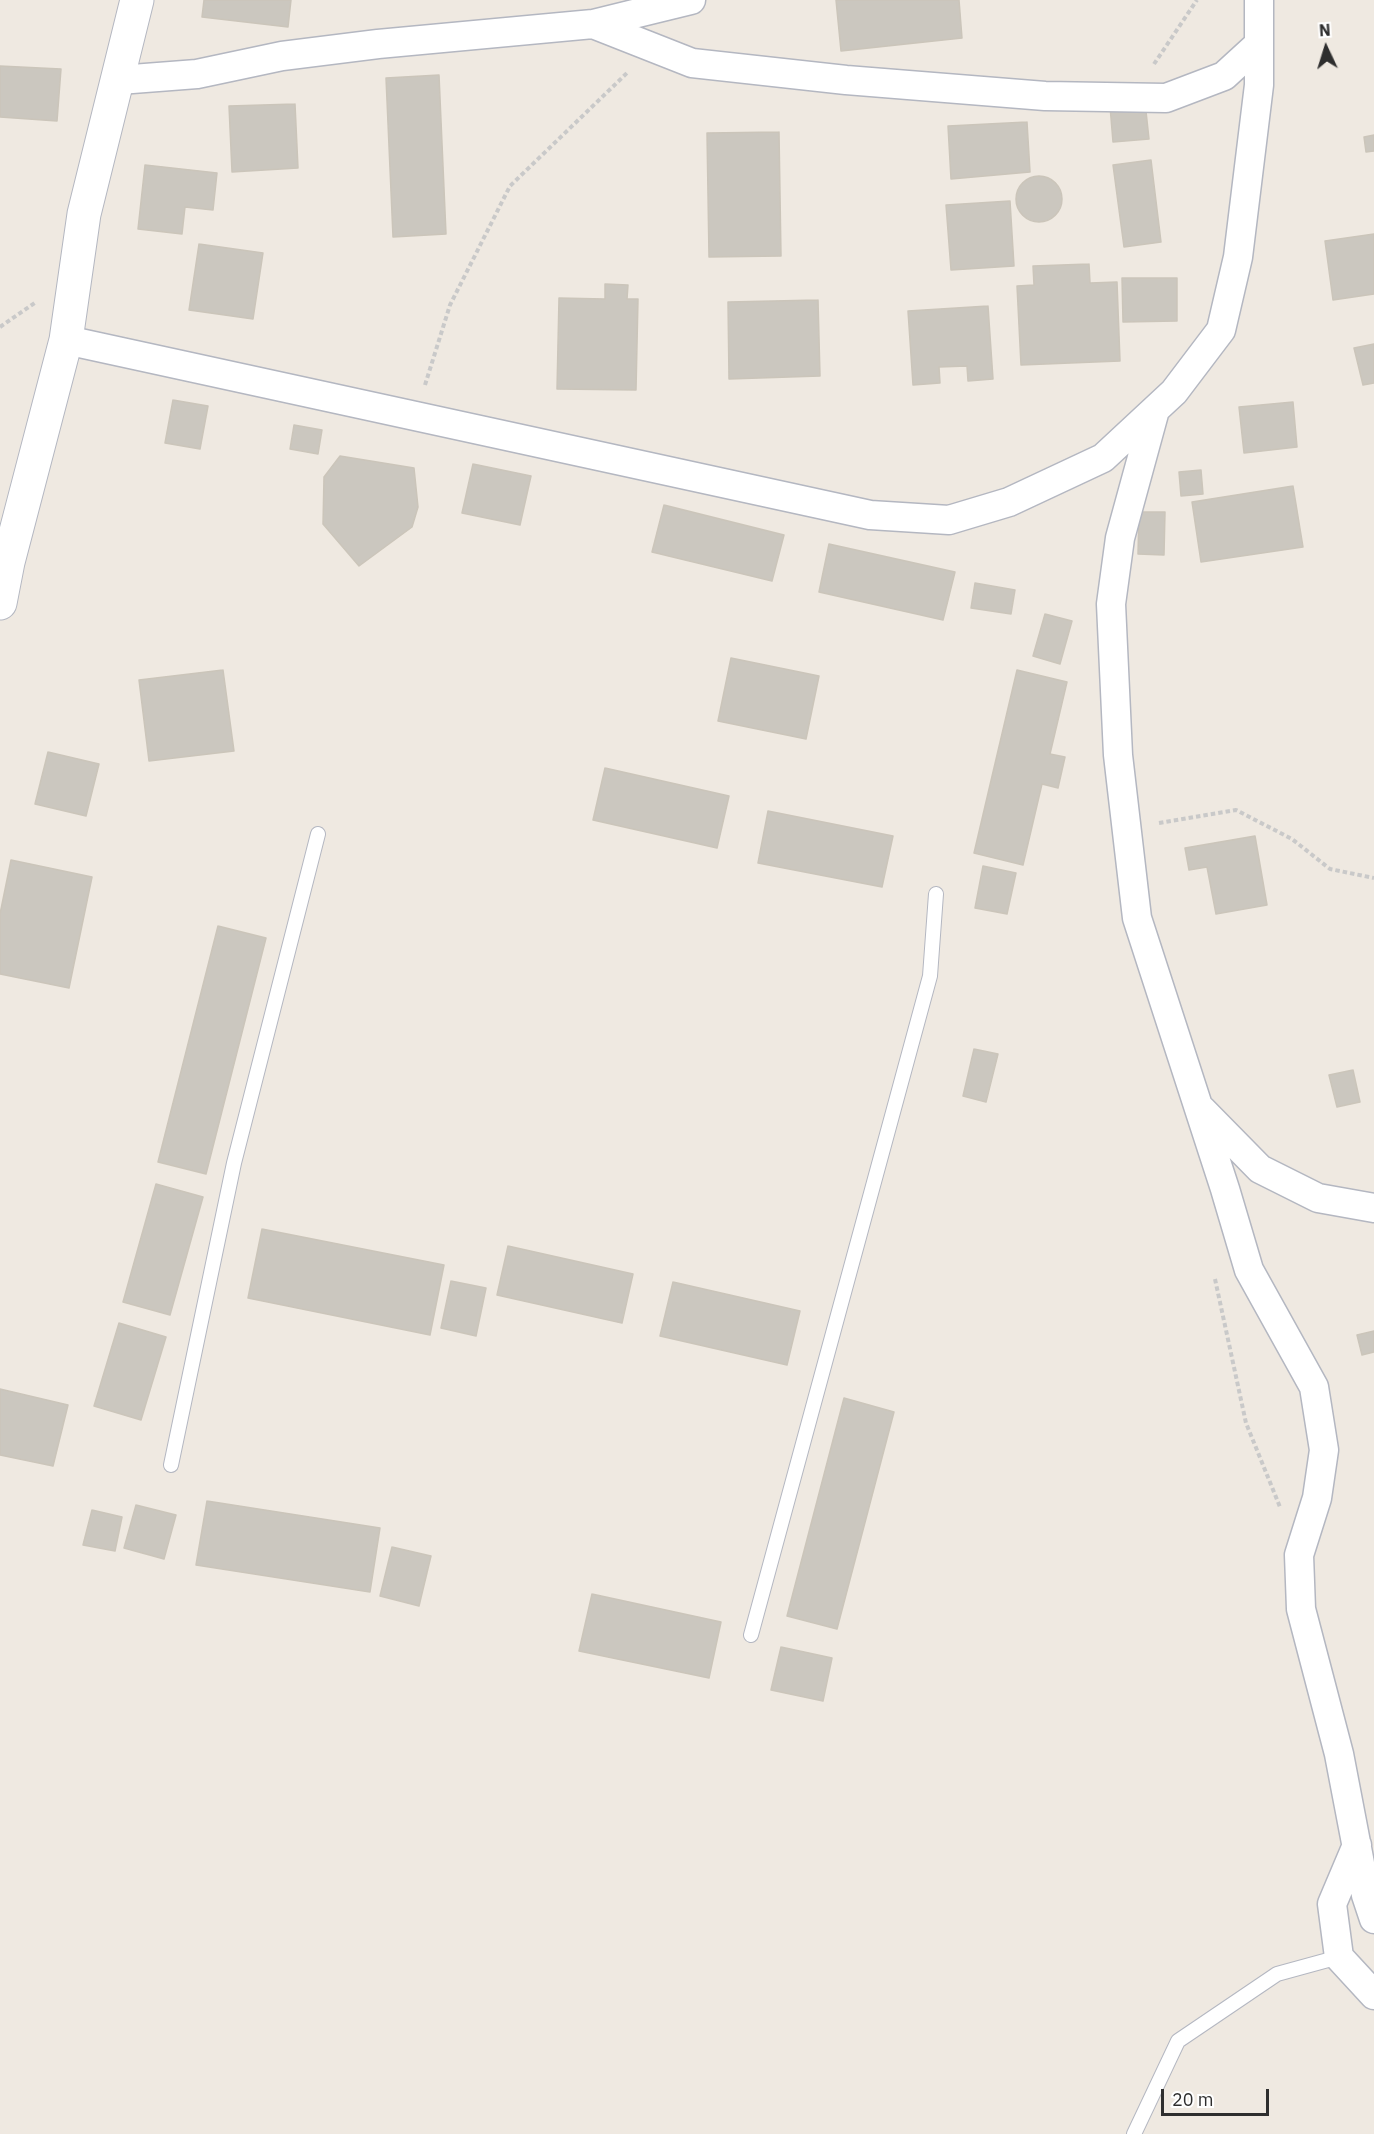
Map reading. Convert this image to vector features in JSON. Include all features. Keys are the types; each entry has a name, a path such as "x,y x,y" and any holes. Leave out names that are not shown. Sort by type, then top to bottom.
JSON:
{"main road":[{"path":"0,603 4,562 66,340 84,214 137,0"}],"street":[{"path":"119,80 197,74 282,56 368,45 593,24 691,0"},
{"path":"66,340 870,514 949,520 1009,502 1103,458 1174,392 1221,330 1238,257 1259,85 1259,0"},
{"path":"593,24 692,63 846,80 1045,96 1166,98 1224,76 1259,45"},
{"path":"1155,410 1120,538 1111,604 1118,755 1137,918 1225,1188 1249,1270 1314,1387 1324,1450 1317,1498 1299,1555 1301,1609 1339,1754 1366,1895 1374,1919"},
{"path":"1197,1105 1260,1169 1318,1198 1374,1208"},
{"path":"1357,1845 1332,1904 1339,1957 1374,1995"}],"lane":[{"path":"171,1465 234,1162 318,834"},
{"path":"751,1635 930,976 936,894"},
{"path":"1134,2134 1178,2041 1277,1974 1339,1957"}],"path":[{"path":"1132,97 1197,0"},
{"path":"416,415 450,305 510,186 654,48"},
{"path":"1126,829 1236,810 1292,839 1330,869 1374,878"}],"building":[{"path":"204,0 291,0 288,27 202,17"},
{"path":"836,0 959,0 962,38 841,51"},
{"path":"0,66 61,69 57,121 0,117"},
{"path":"439,75 446,234 393,237 386,78"},
{"path":"1145,102 1149,139 1113,142 1110,106"},
{"path":"295,104 298,168 232,172 229,106"},
{"path":"1027,122 1030,172 951,179 948,126"},
{"path":"779,132 781,256 709,257 707,133"},
{"path":"1374,135 1374,151 1366,152 1364,137"},
{"path":"1151,160 1161,242 1124,247 1113,165"},
{"path":"145,165 217,173 213,210 185,207 182,234 138,229"},
{"path":"1039,176 1055,183 1062,199 1055,215 1039,222 1023,215 1016,199 1023,183"},
{"path":"1010,201 1014,266 951,270 946,205"},
{"path":"1374,234 1374,294 1333,300 1325,241"},
{"path":"199,244 263,253 253,319 189,310"},
{"path":"1089,264 1090,283 1117,282 1120,361 1021,365 1017,286 1034,285 1033,266"},
{"path":"1122,278 1177,278 1177,321 1123,322"},
{"path":"605,284 628,285 627,299 638,299 636,390 557,389 559,298 605,299"},
{"path":"818,300 820,376 729,379 728,302"},
{"path":"988,306 993,379 968,381 967,366 939,367 940,383 913,385 908,311"},
{"path":"1374,344 1374,383 1363,385 1354,348"},
{"path":"173,400 208,406 200,449 165,443"},
{"path":"1293,402 1297,447 1244,453 1239,407"},
{"path":"294,425 322,430 318,454 290,449"},
{"path":"340,456 414,468 418,507 412,527 359,566 323,524 324,477"},
{"path":"473,464 531,476 520,525 462,513"},
{"path":"1201,470 1203,494 1181,496 1179,472"},
{"path":"1293,486 1303,547 1201,562 1192,502"},
{"path":"664,505 784,535 772,581 652,552"},
{"path":"1139,512 1165,512 1164,555 1138,554"},
{"path":"829,544 955,572 943,620 819,592"},
{"path":"975,583 1015,590 1011,614 971,608"},
{"path":"1045,614 1072,621 1060,664 1033,656"},
{"path":"731,658 819,676 806,739 718,721"},
{"path":"223,670 234,751 149,761 139,680"},
{"path":"1017,670 1067,682 1050,754 1065,757 1058,788 1042,784 1023,865 974,853"},
{"path":"48,752 99,764 86,816 35,804"},
{"path":"605,768 729,796 717,848 593,820"},
{"path":"768,811 893,836 882,887 758,863"},
{"path":"1255,836 1267,905 1216,914 1207,867 1189,870 1185,848"},
{"path":"11,860 92,877 69,988 0,974 0,914"},
{"path":"983,866 1016,873 1007,914 975,908"},
{"path":"218,926 266,938 206,1174 158,1162"},
{"path":"974,1049 998,1054 986,1102 963,1096"},
{"path":"1353,1070 1360,1102 1337,1107 1329,1075"},
{"path":"156,1184 203,1197 170,1315 123,1302"},
{"path":"262,1229 444,1265 430,1335 248,1298"},
{"path":"508,1246 633,1274 622,1323 497,1295"},
{"path":"451,1281 486,1288 476,1336 441,1328"},
{"path":"673,1282 800,1311 787,1365 660,1336"},
{"path":"119,1323 166,1337 141,1420 94,1406"},
{"path":"1374,1331 1374,1352 1362,1355 1357,1335"},
{"path":"0,1389 68,1405 53,1466 0,1455"},
{"path":"844,1398 894,1412 837,1629 787,1616"},
{"path":"207,1501 380,1528 370,1592 196,1565"},
{"path":"136,1505 176,1515 164,1559 124,1548"},
{"path":"92,1510 122,1517 115,1551 83,1545"},
{"path":"392,1547 431,1556 419,1606 380,1596"},
{"path":"592,1594 721,1622 709,1678 579,1651"},
{"path":"781,1647 832,1658 823,1701 771,1690"}]}
